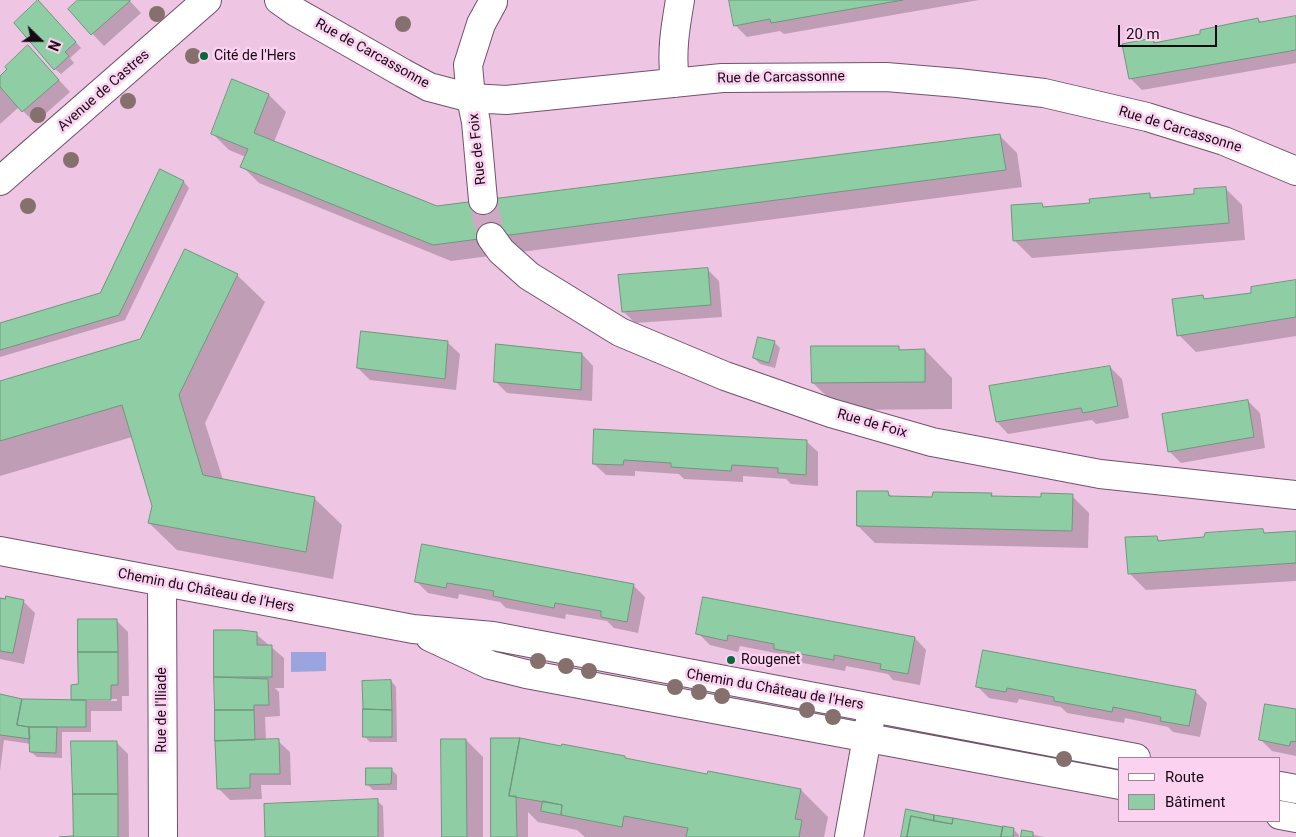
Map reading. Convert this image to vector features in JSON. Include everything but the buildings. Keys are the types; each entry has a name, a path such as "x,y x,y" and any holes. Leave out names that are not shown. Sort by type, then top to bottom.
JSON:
{"street":[{"name":"Avenue de Castres","path":"0,181 207,0"},
{"name":"Rue de Carcassonne","path":"279,0 296,12 429,87 471,98 506,100 722,78 886,77 1044,93 1147,117 1224,141 1296,171"},
{"path":"676,83 673,68 673,42 680,0"},
{"name":"Rue de Foix","path":"483,200 476,122 471,98 468,65 481,24 493,2"},
{"name":"Rue de Foix","path":"491,237 501,251 529,276 620,332 725,376 831,412 932,442 1100,474 1296,495"},
{"name":"Chemin du Château de l'Hers","path":"0,551 413,629 493,636 1131,757"},
{"name":"Rue de l'Iliade","path":"162,582 163,837"},
{"name":"Chemin du Château de l'Hers","path":"413,629 490,665 526,674 1118,785"},
{"path":"849,837 873,707"},
{"path":"1281,786 1296,789"},
{"path":"1281,815 1296,818"}],"water":[{"path":"291,652 326,652 326,671 291,672"}],"tunnel":[{"path":"483,200 491,237"}],"place":[{"name":"Cité de l'Hers","path":"204,56"},
{"name":"Rougenet","path":"731,660"}]}
